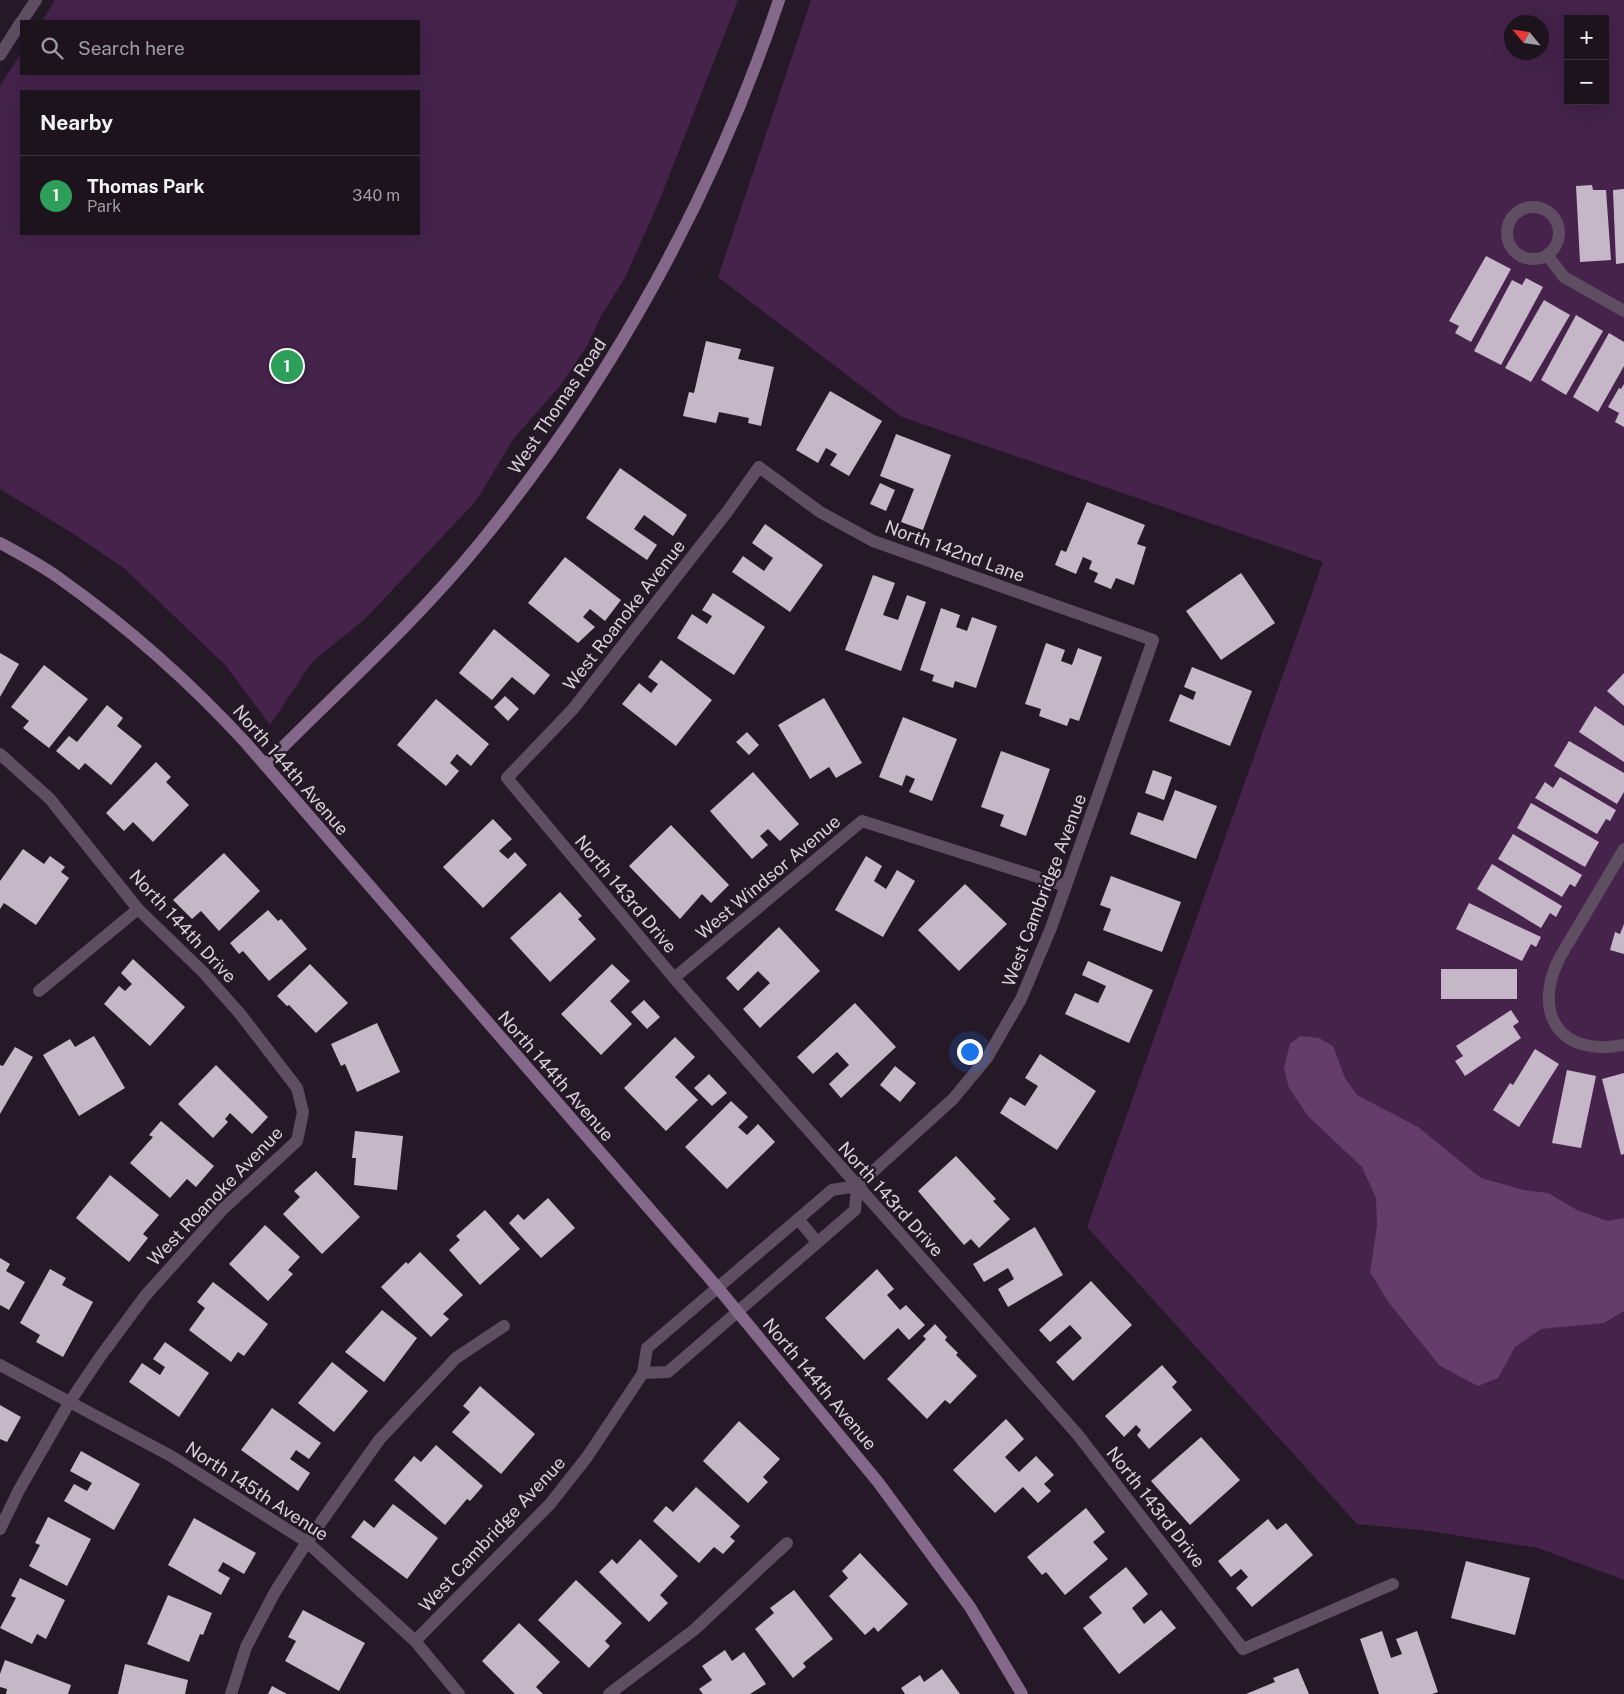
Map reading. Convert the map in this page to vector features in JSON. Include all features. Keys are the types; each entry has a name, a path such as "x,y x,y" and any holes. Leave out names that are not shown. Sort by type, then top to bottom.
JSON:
{"main road":[{"name":"West Thomas Road","path":"265,765 413,617 479,545 545,460 610,363 675,246 716,164 766,39 778,0"},
{"name":"North 144th Avenue","path":"0,543 58,577 160,657 206,700 265,765 718,1288 878,1482 970,1607 1022,1694"}],"street":[{"path":"23,20 36,0"},
{"path":"0,55 20,25"},
{"path":"1536,207 1552,215 1559,232 1558,241 1547,255 1532,260 1516,254 1510,247 1506,232 1513,216 1519,211 1536,207"},
{"path":"1547,255 1564,277 1624,311"},
{"name":"North 142nd Lane","path":"759,467 820,512 873,541 1153,640"},
{"name":"West Roanoke Avenue","path":"508,778 573,709 727,512 759,467"},
{"name":"West Cambridge Avenue","path":"415,1642 550,1504 587,1457 643,1373 647,1348 832,1190 857,1186 953,1099 987,1058 1021,999 1066,886 1153,640"},
{"name":"North 144th Drive","path":"0,754 50,799 138,909 202,972 241,1015 297,1088 303,1112"},
{"name":"North 143rd Drive","path":"508,778 674,978 1078,1436 1243,1649 1393,1584"},
{"name":"West Windsor Avenue","path":"674,978 862,821 1066,886"},
{"path":"1624,849 1551,975 1548,989 1549,1005 1553,1020 1565,1036 1581,1046 1598,1049 1624,1046"},
{"path":"39,991 138,909"},
{"name":"West Roanoke Avenue","path":"0,1528 19,1490 69,1402 145,1296 223,1209 297,1141 303,1112"},
{"path":"643,1373 668,1372 736,1311 855,1210 857,1186"},
{"path":"799,1220 817,1242"},
{"path":"231,1694 246,1647 275,1592 307,1542 379,1440 456,1358 504,1326"},
{"name":"North 145th Avenue","path":"0,1365 170,1456 307,1542 415,1642 459,1694"},
{"path":"609,1694 694,1630 788,1544"}],"shaded area":[{"path":"55,0 738,0 658,204 625,278 601,316 587,346 560,386 514,438 476,501 365,619 312,662 270,725 226,666 125,569 72,533 0,489 0,86 20,55 20,75 420,75 420,20 43,20"},
{"path":"811,0 1624,0 1624,1580 1538,1548 1429,1531 1357,1524 1087,1227 1323,562 902,417 718,277"},
{"path":"1300,1036 1319,1038 1333,1046 1345,1078 1357,1095 1418,1127 1481,1178 1524,1190 1548,1193 1577,1210 1608,1221 1624,1218 1624,1311 1604,1323 1541,1329 1515,1347 1498,1378 1478,1386 1440,1366 1389,1303 1370,1272 1377,1226 1376,1198 1362,1167 1308,1116 1289,1088 1284,1068 1290,1044"}],"building":[{"path":"1592,185 1593,190 1606,190 1611,260 1580,262 1576,186"},
{"path":"1624,189 1624,263 1616,264 1613,190"},
{"path":"1486,256 1511,269 1471,342 1455,333 1459,326 1449,321"},
{"path":"1526,278 1543,287 1501,365 1474,351 1512,280 1522,285"},
{"path":"1544,300 1570,315 1531,382 1505,368"},
{"path":"1576,315 1603,331 1566,395 1541,380"},
{"path":"1609,333 1624,342 1624,366 1598,412 1573,397"},
{"path":"706,341 741,349 738,359 774,367 761,426 748,423 749,418 719,412 716,423 683,416 689,392 694,393"},
{"path":"1624,384 1624,427 1615,422 1619,413 1608,407 1619,388 1621,389"},
{"path":"830,391 882,421 849,476 830,465 837,454 826,448 818,463 796,450"},
{"path":"896,434 951,455 923,530 901,522 914,489 880,476"},
{"path":"620,468 687,515 673,536 644,515 634,529 657,545 647,560 586,518"},
{"path":"880,483 895,490 886,511 870,504"},
{"path":"1087,502 1145,525 1137,544 1146,547 1134,585 1116,578 1111,589 1094,582 1098,573 1089,569 1092,561 1083,557 1076,574 1055,565 1061,550 1066,552"},
{"path":"765,524 823,565 790,612 732,572 743,556 764,571 773,558 752,543"},
{"path":"565,557 621,600 605,621 590,609 583,617 595,627 578,643 528,603"},
{"path":"1241,573 1275,623 1221,660 1186,611"},
{"path":"873,575 895,583 883,615 898,620 907,595 926,602 901,671 845,650"},
{"path":"713,593 765,627 734,675 677,638 692,614 707,624 712,616 702,610"},
{"path":"941,608 960,615 956,627 967,631 972,617 997,626 976,688 955,681 953,688 932,681 934,675 920,670"},
{"path":"494,629 550,675 534,695 512,677 492,700 459,673"},
{"path":"1046,643 1065,650 1061,661 1072,665 1078,648 1102,657 1079,721 1070,718 1067,726 1039,716 1041,709 1025,704"},
{"path":"0,653 19,664 0,697"},
{"path":"661,660 712,700 676,746 622,704 639,683 651,693 658,684 648,677"},
{"path":"44,665 88,699 49,748 23,728 29,721 11,707"},
{"path":"1192,667 1252,691 1230,746 1169,721 1180,694 1193,700 1196,692 1184,687"},
{"path":"1624,673 1624,706 1607,691"},
{"path":"505,696 519,709 508,721 494,707"},
{"path":"824,698 862,763 836,778 829,767 810,779 778,725"},
{"path":"436,699 489,744 471,766 457,754 450,763 459,771 446,786 397,745"},
{"path":"107,705 123,718 117,726 142,746 111,785 85,763 79,770 56,751 69,736 77,742"},
{"path":"1595,706 1624,726 1624,762 1579,732"},
{"path":"903,717 957,739 932,801 909,792 915,779 906,775 902,786 879,777"},
{"path":"747,732 759,745 749,755 736,742"},
{"path":"1569,741 1624,773 1624,792 1617,804 1554,766"},
{"path":"1001,751 1050,769 1026,836 1000,826 1004,815 981,807"},
{"path":"156,762 171,777 166,782 189,805 153,842 133,822 124,831 106,813"},
{"path":"1153,770 1172,777 1164,800 1145,793"},
{"path":"753,772 799,824 780,841 768,829 760,836 768,845 752,859 710,811"},
{"path":"1560,777 1616,810 1610,821 1606,819 1597,834 1535,798 1545,782 1553,788"},
{"path":"1175,790 1217,806 1196,859 1130,834 1138,812 1163,821"},
{"path":"1531,803 1599,842 1585,867 1517,828"},
{"path":"493,819 512,839 499,851 508,859 515,852 527,865 483,908 443,867"},
{"path":"671,825 729,885 711,903 702,894 680,919 629,866"},
{"path":"1513,834 1582,875 1575,887 1570,884 1562,897 1498,859"},
{"path":"23,849 44,864 50,856 65,867 61,872 69,878 36,925 4,903 0,909 0,881"},
{"path":"224,853 260,891 219,931 201,911 192,919 173,900"},
{"path":"866,856 882,866 874,881 886,889 897,870 915,881 883,937 835,910"},
{"path":"1492,864 1562,906 1556,917 1550,913 1541,928 1477,889"},
{"path":"1111,876 1181,902 1162,952 1103,930 1111,909 1100,905"},
{"path":"965,884 1007,924 959,971 918,930"},
{"path":"560,892 582,916 578,919 596,939 550,982 510,938"},
{"path":"1469,903 1541,937 1536,947 1531,944 1522,961 1456,929"},
{"path":"268,910 278,921 281,919 307,949 269,981 243,951 239,954 230,943"},
{"path":"1624,924 1624,954 1610,950 1615,932 1620,934"},
{"path":"779,927 820,971 760,1028 743,1009 770,983 758,971 738,991 726,978"},
{"path":"133,959 185,1007 150,1046 104,1004 119,986 125,991 132,984 121,973"},
{"path":"1088,961 1153,990 1129,1043 1065,1014 1075,993 1098,1003 1106,986 1082,975"},
{"path":"310,964 348,1003 316,1033 289,1005 287,1006 277,996"},
{"path":"612,964 630,981 610,1001 632,1024 601,1055 561,1014"},
{"path":"1441,969 1517,969 1517,999 1441,999"},
{"path":"644,1000 660,1017 647,1029 631,1012"},
{"path":"855,1003 896,1047 841,1098 829,1084 849,1065 837,1052 813,1074 797,1057"},
{"path":"1511,1010 1519,1022 1513,1026 1521,1038 1465,1076 1455,1061 1463,1056 1456,1046"},
{"path":"377,1023 400,1072 357,1092 345,1064 341,1066 331,1044"},
{"path":"94,1036 125,1088 79,1116 43,1055 70,1039 75,1047"},
{"path":"675,1037 695,1057 675,1077 698,1100 666,1131 624,1088"},
{"path":"15,1047 33,1057 0,1114 0,1065 3,1066"},
{"path":"1535,1049 1559,1064 1519,1127 1493,1110 1510,1083 1513,1085"},
{"path":"1040,1054 1096,1091 1057,1150 1000,1113 1010,1097 1025,1106 1038,1086 1025,1078"},
{"path":"216,1065 268,1117 252,1134 230,1113 225,1119 228,1122 213,1138 178,1104"},
{"path":"895,1066 916,1083 900,1102 880,1085"},
{"path":"1567,1070 1596,1076 1581,1148 1552,1143"},
{"path":"1624,1073 1624,1154 1621,1155 1602,1079"},
{"path":"709,1074 727,1093 712,1106 694,1088"},
{"path":"731,1101 748,1117 738,1127 747,1135 758,1124 775,1142 727,1189 685,1147"},
{"path":"161,1121 214,1166 196,1187 187,1179 170,1198 130,1163 153,1137 149,1135"},
{"path":"355,1131 403,1136 397,1190 354,1185 356,1158 352,1158"},
{"path":"956,1156 996,1199 993,1201 1010,1219 979,1248 971,1239 964,1245 918,1191"},
{"path":"316,1171 360,1217 322,1254 283,1214 300,1197 294,1191"},
{"path":"110,1175 159,1215 143,1234 148,1238 129,1262 76,1218"},
{"path":"548,1198 575,1228 541,1258 509,1223 518,1214 524,1220"},
{"path":"485,1210 520,1249 480,1285 449,1250 460,1240 456,1236"},
{"path":"265,1225 300,1257 288,1270 293,1274 268,1301 229,1264"},
{"path":"1035,1227 1063,1275 1008,1307 998,1289 1014,1279 1008,1268 984,1282 973,1264"},
{"path":"420,1252 463,1295 443,1314 449,1319 431,1337 381,1287 406,1262 408,1264"},
{"path":"0,1258 10,1264 6,1271 25,1282 9,1310 0,1305"},
{"path":"50,1269 66,1278 62,1285 93,1302 63,1357 36,1342 40,1335 20,1323"},
{"path":"877,1269 894,1289 887,1295 900,1310 906,1305 925,1325 909,1340 898,1328 864,1360 825,1318"},
{"path":"1091,1281 1132,1325 1073,1381 1056,1362 1082,1338 1070,1325 1050,1342 1039,1330"},
{"path":"213,1282 268,1324 244,1356 238,1352 231,1362 189,1330 205,1308 197,1302"},
{"path":"382,1310 417,1338 384,1382 345,1352"},
{"path":"935,1324 947,1337 945,1340 958,1353 956,1355 977,1376 950,1404 945,1400 927,1419 887,1379 926,1339 923,1336"},
{"path":"165,1342 209,1373 179,1417 129,1382 142,1363 160,1375 165,1367 153,1359"},
{"path":"332,1362 368,1391 334,1432 298,1403"},
{"path":"1162,1365 1177,1382 1172,1387 1192,1410 1149,1449 1137,1435 1141,1430 1136,1425 1124,1437 1105,1416"},
{"path":"480,1386 535,1434 501,1474 452,1432 470,1412 463,1406"},
{"path":"0,1405 21,1417 7,1442 0,1439"},
{"path":"272,1408 321,1443 309,1459 296,1450 290,1459 310,1473 298,1491 241,1450"},
{"path":"1006,1419 1024,1439 1005,1457 1019,1472 1036,1456 1054,1475 1044,1484 1051,1491 1038,1503 1023,1487 995,1513 953,1470"},
{"path":"739,1421 780,1459 763,1477 768,1482 748,1503 703,1461"},
{"path":"1201,1437 1240,1480 1190,1525 1151,1481"},
{"path":"436,1445 483,1486 470,1501 467,1499 445,1525 394,1480 414,1456 421,1462"},
{"path":"81,1451 140,1484 114,1530 64,1501 74,1484 87,1491 92,1483 70,1471"},
{"path":"696,1487 740,1526 730,1537 735,1541 723,1554 714,1547 699,1563 653,1521 666,1506 673,1512"},
{"path":"393,1504 438,1538 407,1579 351,1537 364,1520 374,1528"},
{"path":"1086,1508 1105,1532 1093,1542 1108,1559 1065,1595 1046,1572 1042,1575 1027,1557"},
{"path":"48,1517 91,1539 67,1586 29,1566 40,1545 35,1543"},
{"path":"194,1518 256,1553 244,1574 223,1562 218,1571 230,1578 221,1595 168,1565"},
{"path":"1268,1519 1277,1530 1286,1523 1313,1555 1252,1607 1236,1588 1248,1577 1241,1569 1231,1577 1218,1561"},
{"path":"640,1539 678,1576 660,1595 668,1603 649,1622 599,1572 612,1559 617,1564"},
{"path":"860,1553 908,1604 878,1632 874,1627 865,1635 829,1596 848,1578 842,1571"},
{"path":"1466,1561 1530,1578 1515,1635 1451,1618"},
{"path":"1126,1567 1148,1594 1132,1608 1144,1624 1161,1610 1176,1628 1119,1674 1083,1628 1102,1613 1089,1597"},
{"path":"20,1578 65,1600 46,1639 37,1634 32,1644 0,1628 16,1598 11,1596"},
{"path":"576,1580 622,1623 605,1641 610,1646 589,1668 538,1620"},
{"path":"794,1590 833,1639 803,1663 806,1667 793,1678 755,1629 774,1613 770,1608"},
{"path":"168,1595 212,1613 203,1635 200,1634 189,1662 147,1644"},
{"path":"303,1610 365,1643 339,1691 285,1661 296,1641 288,1637"},
{"path":"519,1623 560,1662 536,1687 543,1694 515,1694 482,1661"},
{"path":"1382,1631 1391,1658 1402,1654 1396,1639 1417,1631 1438,1692 1432,1694 1379,1694 1360,1639"},
{"path":"725,1650 732,1661 744,1652 766,1684 750,1694 703,1694 699,1689 712,1680 702,1666"},
{"path":"5,1660 71,1685 68,1694 6,1694 7,1689 0,1687 0,1674"},
{"path":"125,1664 188,1680 185,1694 118,1694"},
{"path":"1298,1668 1309,1694 1246,1694 1275,1682 1273,1678"},
{"path":"942,1669 960,1694 905,1694 901,1688 920,1675 924,1682"},
{"path":"272,1686 287,1694 268,1694"}],"place":[{"name":"Thomas Park","path":"287,366"}]}
